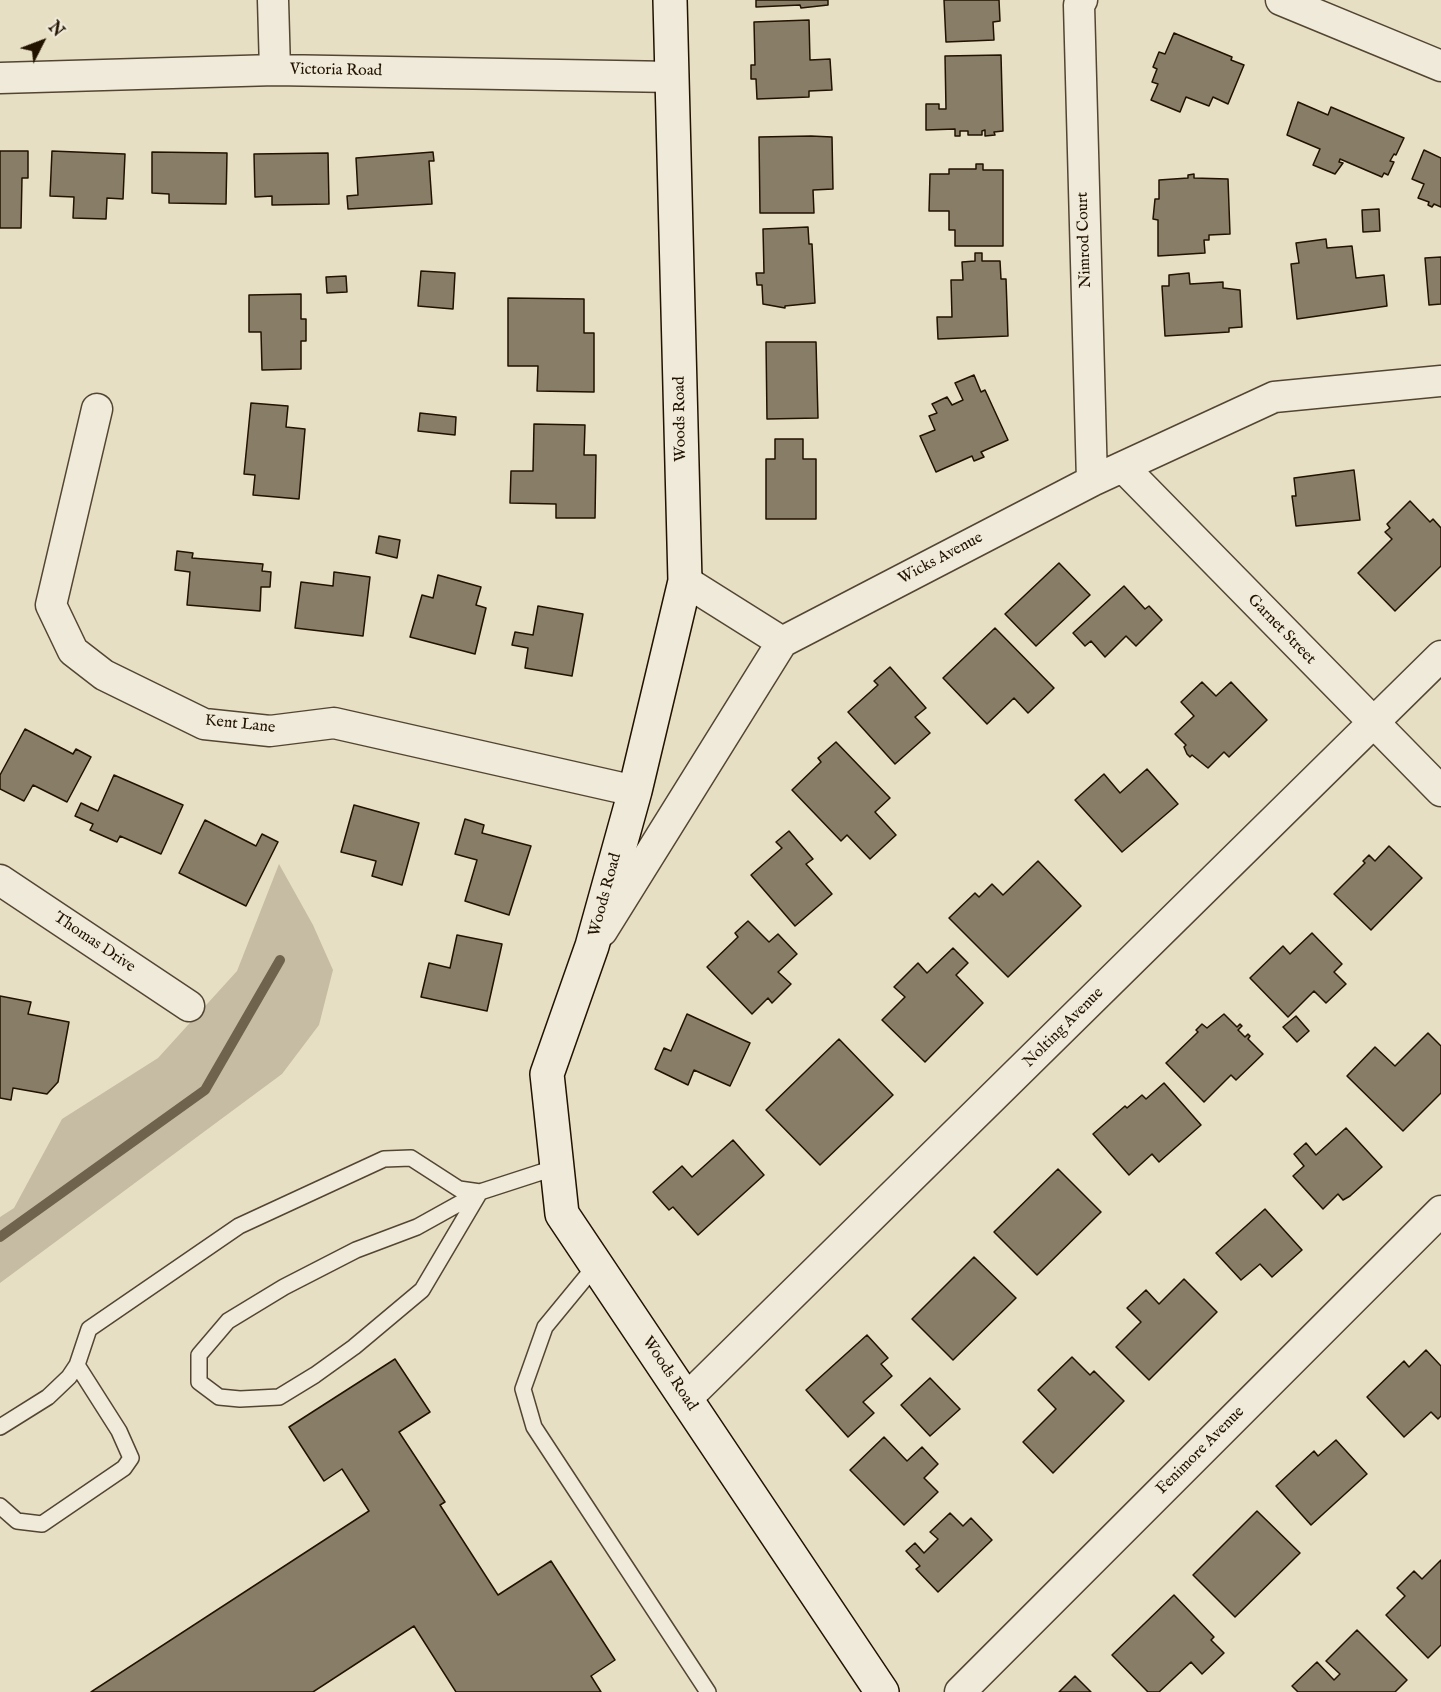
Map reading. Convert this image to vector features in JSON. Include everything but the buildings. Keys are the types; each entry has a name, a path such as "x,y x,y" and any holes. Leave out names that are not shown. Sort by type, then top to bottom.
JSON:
{"street":[{"path":"273,0 275,70"},
{"name":"Woods Road","path":"670,0 685,581 635,791 592,946 547,1074 562,1214 882,1692"},
{"name":"Nimrod Court","path":"1082,0 1079,5 1092,481"},
{"path":"1281,0 1441,66"},
{"name":"Victoria Road","path":"0,78 275,70 673,77"},
{"name":"Wicks Avenue","path":"783,642 1092,481 1274,397 1441,381"},
{"name":"Kent Lane","path":"97,409 51,606 74,651 104,675 204,724 270,731 334,723 635,791"},
{"name":"Garnet Street","path":"1123,467 1372,724 1441,791"},
{"path":"592,946 783,642 685,581"},
{"name":"Nolting Avenue","path":"686,1399 1441,656"},
{"name":"Thomas Drive","path":"1,881 189,1006"},
{"name":"Fenimore Avenue","path":"960,1692 1441,1211"}],"lane":[{"path":"0,1427 48,1397 77,1365 89,1329 109,1313 239,1226 384,1159 411,1158 459,1189 480,1192"},
{"path":"480,1192 422,1290 354,1347 315,1375 279,1397 240,1400 219,1397 199,1382 199,1355 228,1321 301,1277 356,1250 417,1227 480,1192 557,1167"},
{"path":"596,1264 545,1327 523,1389 534,1427 708,1692"},
{"path":"0,1506 17,1521 42,1524 124,1468 131,1458 119,1431 77,1365"}],"shaded area":[{"path":"279,864 313,925 333,970 319,1025 282,1074 0,1283 0,1217 14,1208 62,1119 158,1058 237,971"}],"waterway":[{"path":"0,1237 205,1090 280,960"}]}
